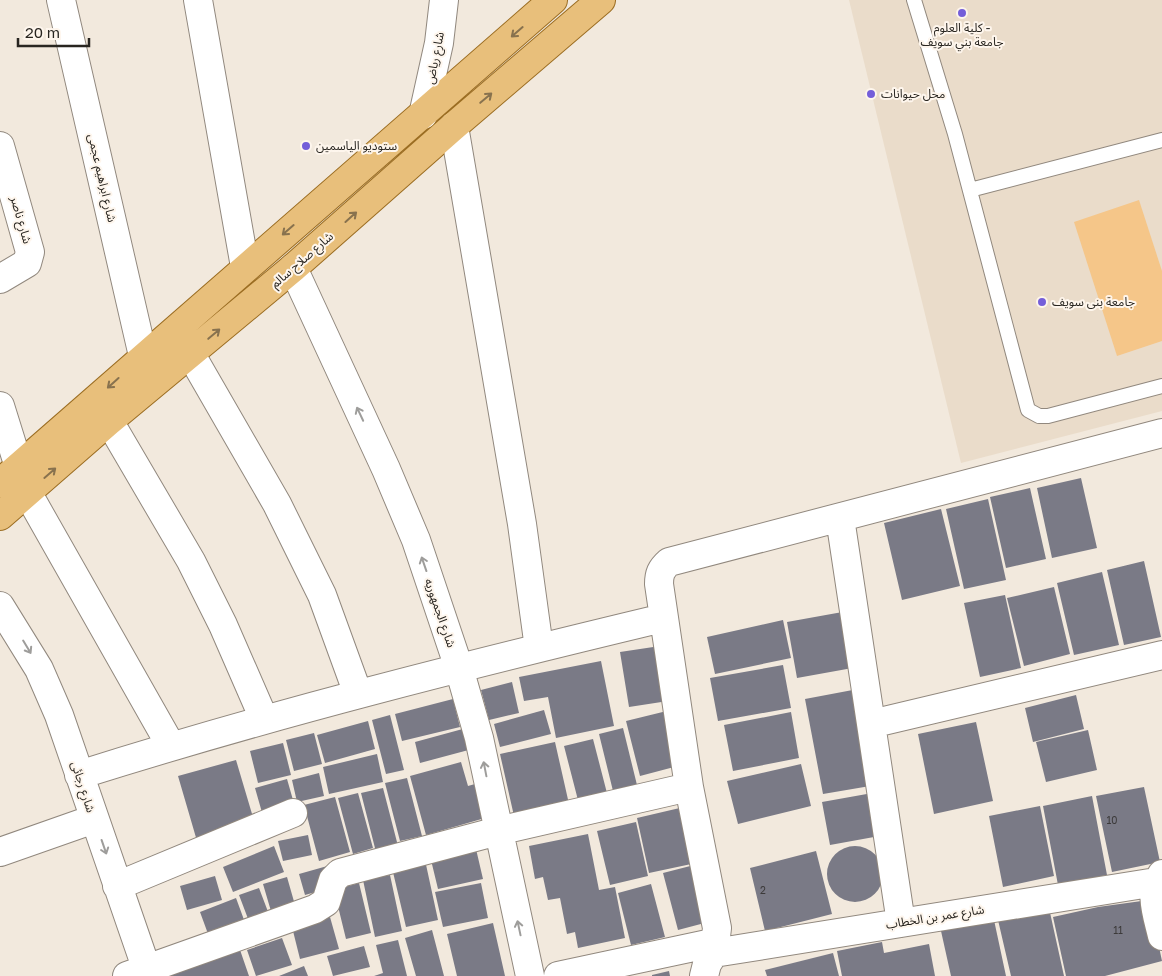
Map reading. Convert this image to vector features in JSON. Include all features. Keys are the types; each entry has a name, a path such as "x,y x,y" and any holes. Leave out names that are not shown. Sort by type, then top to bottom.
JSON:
{"main road":[{"name":"شارع صلاح سالم","path":"0,516 15,481 143,356 554,0"},
{"name":"شارع صلاح سالم","path":"15,481 109,421 293,268 601,0"}],"street":[{"name":"شارع ابراهيم عجمى","path":"61,0 143,356"},
{"path":"198,0 245,267"},
{"name":"شارع رياض","path":"422,115 439,42 444,0"},
{"path":"454,126 522,524 539,648"},
{"name":"شارع ناصر","path":"0,146 30,252 27,264 0,279"},
{"name":"شارع الجمهوريه","path":"293,268 416,540 459,668 479,738 530,976"},
{"path":"190,353 277,504 318,586 358,694"},
{"path":"0,406 15,481 171,746"},
{"path":"109,421 191,561 223,625 264,719"},
{"path":"712,957 717,928 689,787 664,618 659,576 662,568 669,562 1162,433"},
{"path":"840,518 901,923"},
{"name":"شارع رجائى","path":"0,606 27,647 46,684 117,886 141,974"},
{"path":"79,775 264,719 459,668 664,618"},
{"path":"871,724 1162,655"},
{"path":"141,974 315,909 326,902 333,880 340,873 498,831 689,787"},
{"path":"117,886 293,812"},
{"path":"0,852 94,819"},
{"path":"1159,878 1154,898 1162,936"},
{"name":"شارع عمر بن الخطاب","path":"558,976 712,957 1159,878"}],"lane":[{"path":"914,0 955,134 1028,410 1032,413 1048,416 1162,386"},
{"path":"970,190 1162,140"}],"shaded area":[{"name":"جامعة بنى سويف","path":"849,0 1162,0 1162,411 961,463"},
{"path":"1139,200 1162,271 1162,341 1117,356 1074,222"}],"building":[{"path":"1081,478 1097,548 1052,558 1037,488"},
{"path":"1030,488 1046,559 1006,568 990,497"},
{"path":"988,499 1006,580 964,589 946,509"},
{"path":"941,509 960,586 902,600 884,523"},
{"path":"1144,561 1161,637 1124,645 1107,570"},
{"path":"1102,572 1119,645 1074,655 1057,583"},
{"path":"1054,587 1070,654 1024,666 1007,598"},
{"path":"1005,595 1021,668 980,677 964,603"},
{"path":"848,611 858,667 797,678 787,622"},
{"path":"783,620 791,658 715,674 707,637"},
{"path":"660,646 668,701 629,707 620,652"},
{"path":"601,661 614,726 556,738 548,697 524,701 519,677"},
{"path":"783,665 791,708 718,721 710,678"},
{"path":"512,682 519,713 489,720 481,690"},
{"path":"858,689 876,785 823,794 805,699"},
{"path":"1076,695 1084,729 1033,742 1025,708"},
{"path":"453,699 460,727 402,741 395,714"},
{"path":"679,708 693,762 640,776 626,721"},
{"path":"544,710 551,734 500,747 494,724"},
{"path":"791,712 799,758 733,771 724,725"},
{"path":"390,715 404,770 386,774 372,720"},
{"path":"368,721 375,749 325,763 317,735"},
{"path":"976,722 993,801 934,814 918,734"},
{"path":"470,727 476,748 420,763 415,742"},
{"path":"623,728 637,785 613,791 599,734"},
{"path":"1088,730 1097,770 1046,782 1036,742"},
{"path":"314,733 322,764 294,771 286,740"},
{"path":"593,739 608,797 579,804 564,746"},
{"path":"555,742 569,804 514,816 500,754"},
{"path":"283,743 291,775 258,783 250,751"},
{"path":"377,754 383,782 329,794 323,767"},
{"path":"236,760 255,824 197,841 178,776"},
{"path":"461,762 468,786 475,784 485,818 426,835 410,776"},
{"path":"801,764 811,806 738,824 727,781"},
{"path":"319,773 324,796 297,802 292,780"},
{"path":"407,778 422,836 400,841 385,783"},
{"path":"287,779 295,807 263,816 255,788"},
{"path":"1144,787 1160,862 1112,872 1096,796"},
{"path":"383,788 398,846 376,852 361,793"},
{"path":"878,792 885,835 830,845 822,802"},
{"path":"358,793 373,848 353,854 338,798"},
{"path":"1092,796 1107,875 1058,885 1043,806"},
{"path":"335,797 350,852 319,861 304,805"},
{"path":"1040,806 1054,876 1003,887 989,816"},
{"path":"684,807 696,863 649,873 637,818"},
{"path":"636,822 648,876 610,885 597,831"},
{"path":"588,834 599,890 615,887 625,938 578,948 575,932 567,934 560,898 548,900 543,877 535,879 529,846"},
{"path":"308,835 312,855 283,861 278,841"},
{"path":"274,846 284,872 233,892 223,867"},
{"path":"855,846 875,854 883,874 875,894 855,902 835,894 827,874 835,854"},
{"path":"476,849 483,879 438,889 431,860"},
{"path":"816,851 832,914 765,931 750,868"},
{"path":"425,860 438,920 406,927 392,868"},
{"path":"338,863 344,884 305,895 299,874"},
{"path":"702,863 716,920 678,930 663,873"},
{"path":"390,875 402,931 375,937 363,880"},
{"path":"215,876 222,900 187,910 180,886"},
{"path":"287,877 297,912 273,918 263,884"},
{"path":"359,883 371,933 346,939 334,890"},
{"path":"481,883 488,918 443,927 435,892"},
{"path":"651,884 665,937 631,945 618,893"},
{"path":"259,888 270,917 250,924 239,895"},
{"path":"236,898 247,928 211,942 200,912"},
{"path":"1149,900 1162,961 1105,976 1066,976 1053,917 1098,907"},
{"path":"1049,908 1064,976 1011,976 998,920"},
{"path":"330,917 339,949 300,959 292,927"},
{"path":"994,920 1006,976 951,976 941,931"},
{"path":"493,923 505,976 457,976 447,934"},
{"path":"432,930 444,976 416,976 405,938"},
{"path":"282,938 292,965 256,976 247,950"},
{"path":"398,940 407,976 374,976 383,973 376,945"},
{"path":"882,942 884,953 929,944 935,976 842,976 837,951"},
{"path":"364,946 370,967 333,976 327,956"},
{"path":"239,947 249,976 166,976"},
{"path":"833,953 839,976 767,976 765,970"},
{"path":"304,966 308,976 279,976"},
{"path":"669,971 670,976 652,976 652,975"}],"place":[{"name":"كلية العلوم - جامعة بني سويف","path":"962,13"},
{"name":"محل حيوانات","path":"871,94"},
{"name":"ستوديو الياسمين","path":"306,146"},
{"name":"جامعة بنى سويف","path":"1042,302"}]}
